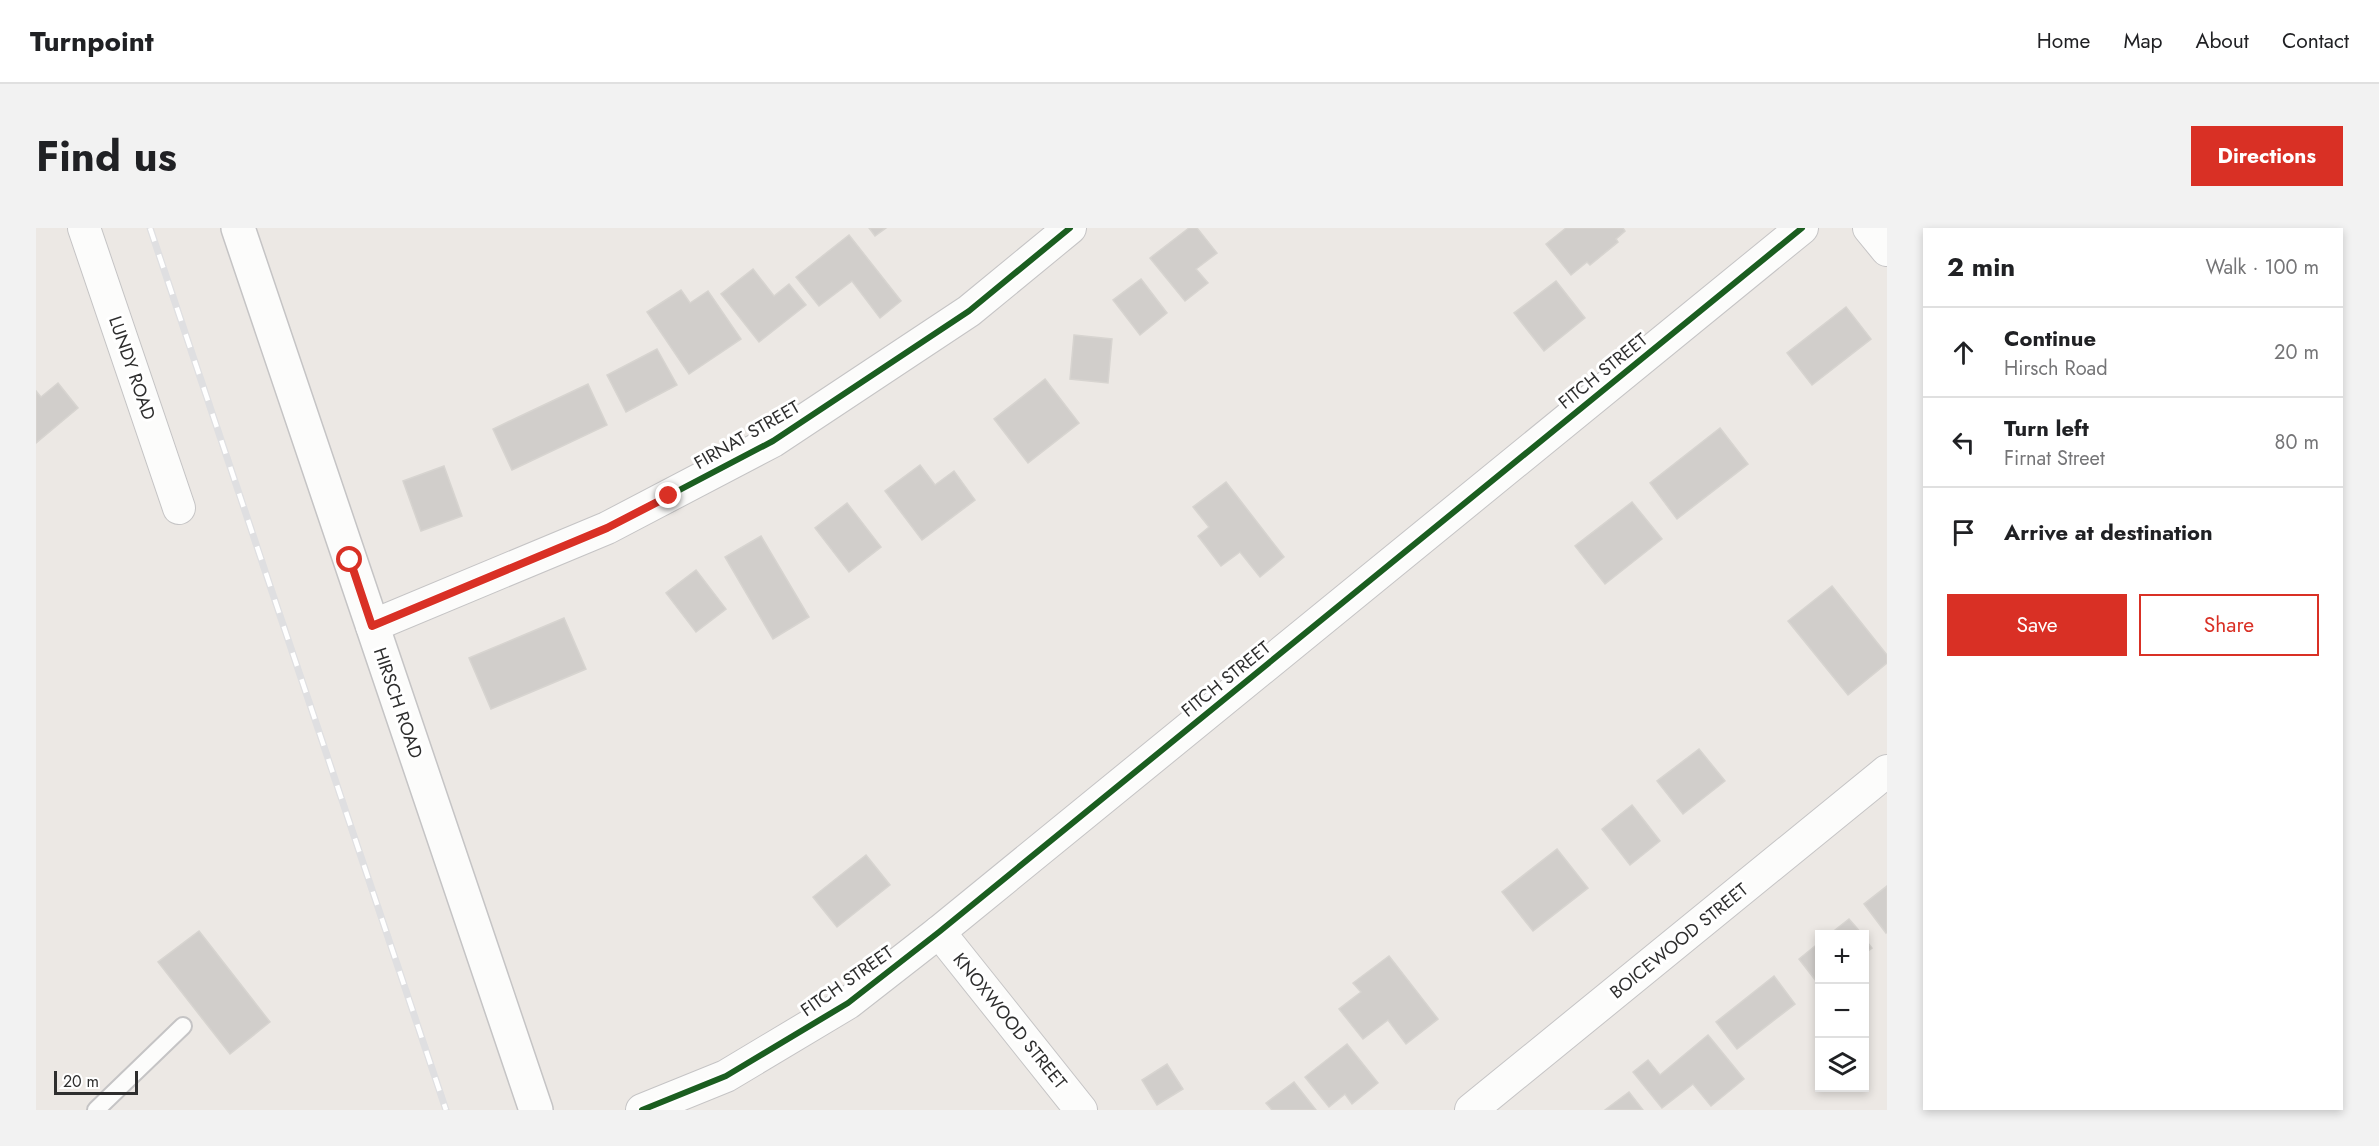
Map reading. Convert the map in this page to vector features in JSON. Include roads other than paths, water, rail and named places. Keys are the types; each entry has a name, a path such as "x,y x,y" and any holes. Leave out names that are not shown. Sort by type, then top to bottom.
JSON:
{"main road":[{"name":"HIRSCH ROAD","path":"238,228 536,1110"}],"street":[{"name":"LUNDY ROAD","path":"84,228 179,508"},
{"name":"FIRNAT STREET","path":"372,626 607,528 773,441 969,311 1071,228"},
{"name":"FITCH STREET","path":"642,1110 726,1076 848,1003 939,932 1802,228"},
{"path":"1869,228 1887,250"},
{"name":"BOICEWOOD STREET","path":"1471,1110 1887,771"},
{"name":"KNOXWOOD STREET","path":"939,932 1081,1110"}],"lane":[{"path":"96,1110 183,1026"}],"railway":[{"path":"150,228 446,1110"}]}
